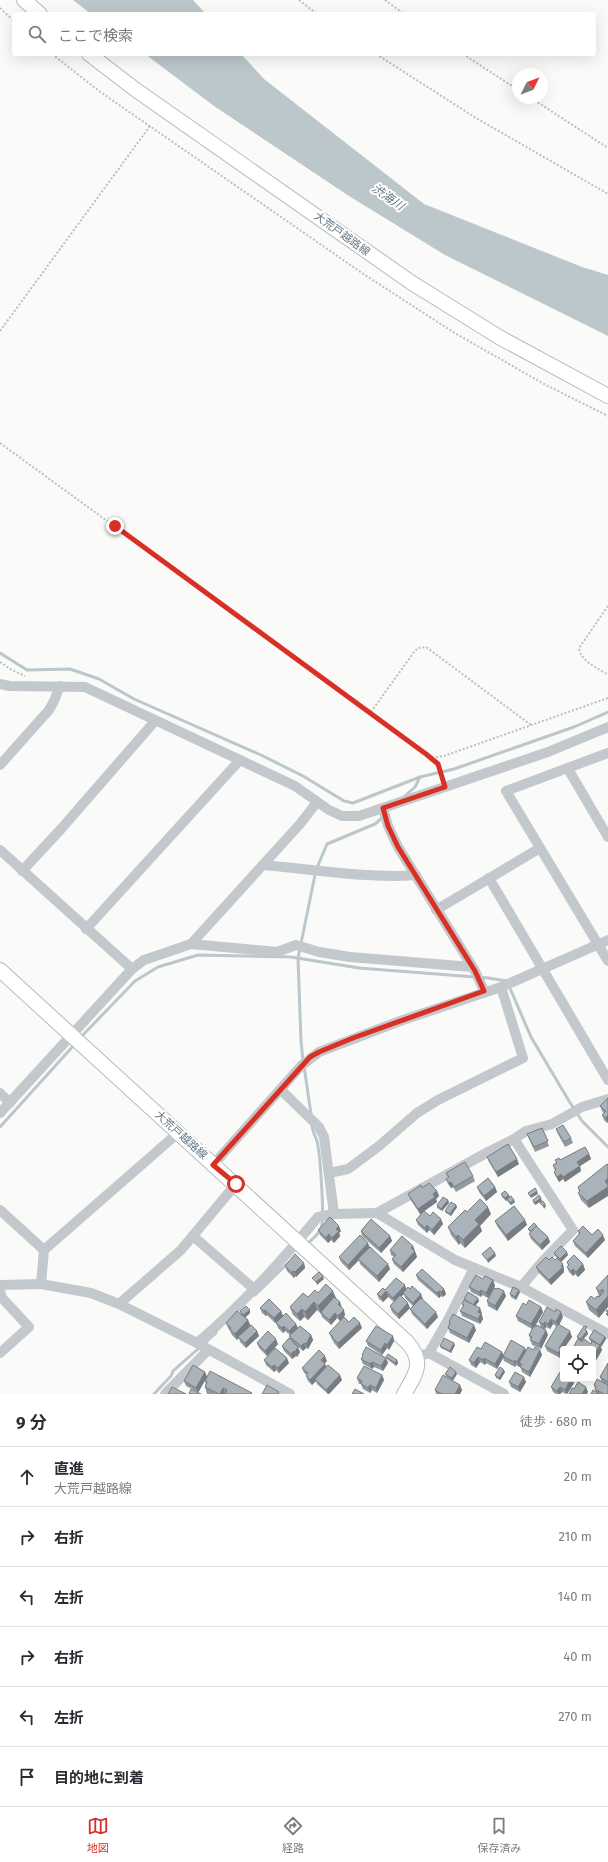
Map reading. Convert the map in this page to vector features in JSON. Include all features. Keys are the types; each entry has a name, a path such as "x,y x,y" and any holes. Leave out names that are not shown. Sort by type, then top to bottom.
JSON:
{"main road":[{"path":"24,0 38,12"},
{"name":"大荒戸越路線","path":"92,56 186,125 412,283 499,337 608,396"},
{"name":"大荒戸越路線","path":"0,970 213,1165 236,1184 415,1350 423,1355"},
{"path":"404,1394 423,1355"}],"street":[{"path":"0,684 9,686 84,687 295,786 317,802 342,816 350,817 359,816 548,752 608,727"},
{"path":"0,765 49,710 60,686"},
{"path":"22,871 66,824 155,721"},
{"path":"608,753 506,791 540,848 604,943 608,961"},
{"path":"86,929 240,760"},
{"path":"568,769 608,837"},
{"path":"191,944 300,824 317,802"},
{"path":"383,808 388,826 398,847 472,967 484,991"},
{"path":"436,910 540,848"},
{"path":"0,850 132,969"},
{"path":"263,865 354,874 403,876 416,875"},
{"path":"489,878 608,1080"},
{"path":"213,1165 301,1066 319,1052 484,991 500,987 604,943"},
{"path":"0,1113 132,969 144,960 191,944 277,952 296,945 319,952 350,957 472,967"},
{"path":"329,1173 348,1168 378,1146 417,1113 438,1100 523,1058 500,987"},
{"path":"281,1090 319,1127 324,1137 334,1214"},
{"path":"0,1093 10,1103"},
{"path":"197,1344 216,1328 254,1289 318,1217 334,1214 377,1213 514,1139 526,1131 552,1124 582,1107 608,1099"},
{"path":"41,1284 44,1250 178,1133"},
{"path":"514,1139 573,1230 520,1287"},
{"path":"118,1304 181,1250 236,1184"},
{"path":"0,1210 44,1250"},
{"path":"377,1213 442,1253 520,1287 608,1334"},
{"path":"193,1236 254,1289"},
{"path":"474,1268 449,1318 423,1355 504,1394"},
{"path":"0,1285 41,1284 91,1293 118,1304 197,1344 290,1394"},
{"path":"0,1291 2,1298 29,1327 0,1353"},
{"path":"165,1394 208,1350"}],"path":[{"path":"299,0 315,12"},
{"path":"385,0 401,12"},
{"path":"0,8 12,19"},
{"path":"55,56 99,91 362,273 453,332 544,384 608,416"},
{"path":"379,56 430,87 476,118 608,194"},
{"path":"466,56 512,86"},
{"path":"540,104 608,148"},
{"path":"0,331 150,126"},
{"path":"0,443 371,712 431,758 438,764 445,787"},
{"path":"608,606 579,648 579,653 583,658 608,675"},
{"path":"371,712 414,652 418,648 426,647 531,725"},
{"path":"431,758 444,756 608,698"}],"water":[{"path":"73,0 193,0 204,12 88,12"},
{"name":"渋海川","path":"148,56 243,56 264,79 424,204 582,267 608,275 608,336 445,255 349,196 214,106"}],"building":[{"path":"608,1098 608,1115 606,1118 602,1115 606,1111 600,1106"},
{"path":"563,1125 571,1138 564,1142 556,1129"},
{"path":"542,1128 548,1141 534,1147 527,1134"},
{"path":"508,1144 517,1159 496,1172 487,1157"},
{"path":"585,1147 589,1154 577,1162 580,1166 563,1177 561,1174 557,1177 554,1172 556,1170 553,1165 557,1163 555,1160 559,1158 560,1160"},
{"path":"465,1162 473,1176 454,1187 451,1182 449,1183 446,1179 449,1177 446,1173"},
{"path":"607,1164 608,1178 605,1181 608,1187 587,1201 578,1193 580,1191 578,1187"},
{"path":"488,1178 495,1187 484,1196 477,1187"},
{"path":"429,1183 437,1191 433,1194 435,1197 418,1209 408,1194 421,1185 422,1188"},
{"path":"535,1188 537,1191 530,1196 528,1193"},
{"path":"505,1191 509,1195 505,1198 501,1194"},
{"path":"539,1195 541,1198 534,1203 533,1200"},
{"path":"511,1196 514,1200 510,1203 507,1199"},
{"path":"443,1197 448,1200 441,1209 437,1205"},
{"path":"480,1199 488,1207 475,1220 479,1224 463,1240 458,1235 456,1237 448,1227 465,1210 467,1212"},
{"path":"543,1201 545,1204 543,1206 540,1203"},
{"path":"451,1202 456,1205 450,1214 445,1211"},
{"path":"514,1206 525,1220 506,1235 495,1221"},
{"path":"424,1211 430,1216 433,1212 441,1219 432,1230 427,1225 425,1228 416,1220"},
{"path":"330,1217 339,1226 336,1229 339,1231 332,1238 329,1234 326,1238 318,1230"},
{"path":"371,1219 390,1236 379,1248 361,1231"},
{"path":"534,1223 537,1226 531,1231 528,1229"},
{"path":"536,1226 548,1237 540,1245 529,1234"},
{"path":"583,1226 592,1235 598,1229 603,1235 586,1253 573,1241 580,1233 578,1231"},
{"path":"360,1235 368,1243 348,1265 339,1257"},
{"path":"402,1236 413,1246 411,1248 415,1251 401,1267 392,1259 396,1255 390,1250"},
{"path":"561,1246 567,1252 560,1259 554,1253"},
{"path":"370,1247 388,1264 377,1276 358,1259"},
{"path":"490,1247 495,1253 487,1260 482,1254"},
{"path":"295,1254 304,1263 292,1273 285,1266"},
{"path":"574,1255 583,1264 576,1272 573,1269 571,1271 567,1267 569,1265 567,1262"},
{"path":"546,1257 549,1260 552,1257 555,1260 557,1258 563,1264 561,1266 563,1267 549,1280 536,1267"},
{"path":"422,1269 444,1289 441,1292 439,1291 437,1293 416,1275"},
{"path":"319,1272 323,1276 316,1282 312,1278"},
{"path":"476,1275 483,1279 485,1276 493,1280 486,1293 481,1290 479,1292 469,1287"},
{"path":"608,1275 608,1296 596,1310 586,1302 591,1296 595,1299 597,1296 599,1297 604,1291 602,1289 600,1292 596,1288"},
{"path":"396,1278 405,1285 393,1298 386,1291 381,1297 377,1294 383,1288 385,1290"},
{"path":"326,1284 333,1291 318,1306 314,1302 305,1312 302,1309 297,1314 290,1307 303,1293 308,1297 315,1290 318,1293"},
{"path":"412,1286 421,1294 413,1303 403,1293 408,1287 410,1289"},
{"path":"513,1287 519,1290 515,1297 510,1294"},
{"path":"494,1288 504,1291 495,1306 487,1301"},
{"path":"468,1292 478,1298 473,1305 464,1299"},
{"path":"400,1295 408,1303 398,1314 390,1306"},
{"path":"334,1297 340,1302 338,1304 344,1310 338,1316 335,1313 329,1320 321,1312"},
{"path":"421,1298 436,1312 425,1324 410,1309"},
{"path":"269,1299 281,1311 274,1318 265,1310 264,1311 260,1308"},
{"path":"464,1300 480,1308 478,1312 481,1314 478,1319 460,1311 464,1305 462,1304"},
{"path":"529,1300 541,1307 531,1324 516,1316 523,1303 526,1305"},
{"path":"246,1306 250,1310 243,1315 240,1311"},
{"path":"547,1307 555,1312 556,1309 561,1312 556,1322 551,1319 548,1324 545,1322 543,1324 539,1322"},
{"path":"237,1311 248,1320 235,1334 230,1330 231,1328 226,1323"},
{"path":"286,1313 296,1324 289,1331 284,1326 282,1328 276,1323"},
{"path":"453,1314 474,1325 467,1338 448,1328"},
{"path":"344,1317 349,1322 354,1317 360,1323 338,1343 329,1333"},
{"path":"558,1324 570,1331 560,1346 558,1353 545,1346"},
{"path":"251,1325 257,1331 245,1343 238,1337"},
{"path":"537,1325 546,1330 539,1344 530,1340 532,1337 529,1335 534,1326 536,1327"},
{"path":"300,1326 311,1335 306,1344 304,1343 301,1346 289,1336"},
{"path":"376,1326 393,1336 387,1345 385,1343 381,1350 366,1341"},
{"path":"584,1326 587,1327 585,1330 587,1331 581,1339 577,1337"},
{"path":"594,1330 605,1337 600,1345 589,1338"},
{"path":"268,1331 276,1339 265,1351 257,1343"},
{"path":"289,1338 298,1347 295,1352 294,1351 291,1354 282,1346"},
{"path":"444,1338 454,1343 450,1351 440,1346"},
{"path":"578,1339 582,1342 584,1339 591,1344 592,1341 600,1345 596,1352 596,1346 574,1346"},
{"path":"511,1340 525,1348 517,1362 503,1356"},
{"path":"485,1342 502,1352 495,1364 484,1358 483,1360 478,1357 474,1363 469,1360 477,1347 481,1349"},
{"path":"366,1347 386,1358 381,1366 372,1362 370,1364 361,1359"},
{"path":"528,1347 534,1350 535,1347 540,1350 529,1372 520,1367 522,1364 519,1363"},
{"path":"275,1348 287,1358 278,1368 274,1365 272,1367 264,1360"},
{"path":"319,1350 325,1356 321,1360 325,1364 310,1380 306,1376 308,1373 302,1368"},
{"path":"388,1354 397,1360 395,1363 386,1357"},
{"path":"608,1363 608,1382 600,1377"},
{"path":"193,1365 205,1372 196,1388 184,1381"},
{"path":"328,1365 340,1375 326,1390 315,1379"},
{"path":"364,1366 382,1375 376,1388 370,1385 368,1388 361,1384 362,1381 357,1378"},
{"path":"450,1367 456,1372 452,1378 445,1374"},
{"path":"500,1367 504,1370 499,1378 495,1375"},
{"path":"210,1371 252,1393 225,1394 227,1390 223,1388 219,1394 205,1387 207,1382 205,1381"},
{"path":"515,1372 524,1377 518,1387 509,1382"},
{"path":"560,1372 560,1382 569,1382 565,1390 560,1387 557,1391 551,1387"},
{"path":"443,1375 460,1385 455,1394 442,1394 435,1390"},
{"path":"597,1379 608,1385 608,1394 604,1394 595,1389 596,1386 594,1385"},
{"path":"578,1382 586,1387 582,1394 569,1394 572,1388 574,1389"},
{"path":"267,1385 279,1392 278,1394 262,1394"},
{"path":"172,1387 186,1394 168,1394"},
{"path":"191,1389 201,1394 189,1394"},
{"path":"355,1389 364,1394 352,1394"},
{"path":"593,1390 600,1394 591,1394"}],"waterway":[{"path":"0,653 27,670 70,669 99,679 134,699 261,755 303,776 344,801 353,803 420,777 454,769 574,727 608,712"},
{"path":"405,796 415,787 420,777"},
{"path":"303,1061 298,958 316,870 327,844 375,824 383,817"},
{"path":"80,1038 135,981 158,967 198,955 291,957 359,968 488,978 507,981"},
{"path":"509,986 531,1037 569,1101 582,1121 608,1147"},
{"path":"0,1127 75,1044"},
{"path":"304,1066 311,1114"},
{"path":"306,1245 320,1231 322,1223 322,1185 317,1141 312,1124"},
{"path":"255,1295 288,1263"},
{"path":"154,1394 171,1376 173,1371 216,1333"}],"route":[{"path":"115,526 371,712 438,764 445,787 383,808 388,826 398,847 475,971 484,991 353,1038 310,1057 213,1165 236,1184"}]}
